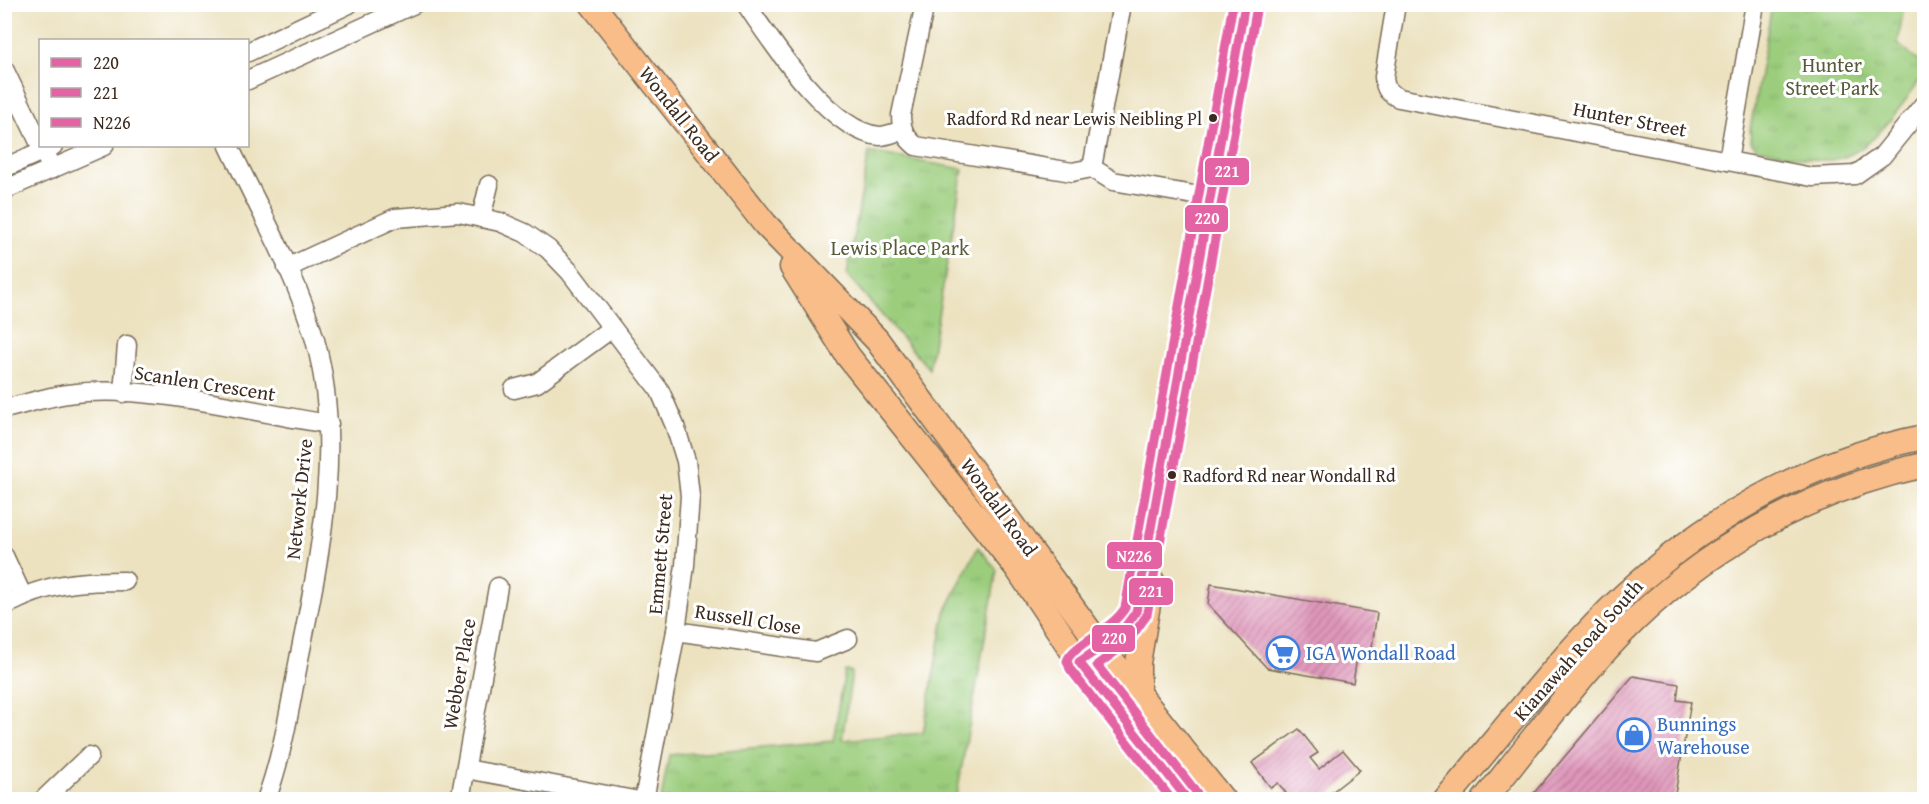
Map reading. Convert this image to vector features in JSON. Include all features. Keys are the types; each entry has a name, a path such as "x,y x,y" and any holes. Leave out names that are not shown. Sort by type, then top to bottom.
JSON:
{"main road":[{"path":"574,4 609,48 626,47"},
{"name":"Wondall Road","path":"592,4 765,224 848,356 1017,568 1079,662 1188,800"},
{"name":"Wondall Road","path":"765,224 872,334 1102,648 1223,800"},
{"path":"848,356 858,339 872,334"},
{"name":"Kianawah Road South","path":"1445,800 1607,612 1664,559 1726,516 1791,481 1875,450 1924,437"},
{"name":"Kianawah Road South","path":"1484,800 1618,637 1651,604 1707,560 1744,536 1816,498 1878,477 1924,465"},
{"path":"1138,693 1138,663 1152,580 1144,569"}],"street":[{"path":"249,52 349,4"},
{"path":"249,80 414,4"},
{"path":"746,4 817,99 840,120 864,133 881,136 903,130"},
{"path":"925,4 901,115 906,138 915,146 1072,172 1092,168 1113,181 1211,198"},
{"path":"1092,168 1122,4"},
{"path":"1079,662 1129,627 1136,612 1245,4"},
{"name":"Hunter Street","path":"1396,4 1384,77 1384,86 1390,94 1399,98 1701,156 1812,177 1856,175 1882,156 1924,104"},
{"path":"1728,161 1755,4"},
{"path":"4,69 39,132"},
{"path":"4,190 102,147"},
{"name":"Network Drive","path":"229,147 287,267 315,341 328,424 329,469 308,611 279,765 266,800"},
{"path":"4,168 48,148 52,169"},
{"path":"481,218 489,185"},
{"name":"Emmett Street","path":"287,267 395,218 459,213 500,222 525,233 548,249 570,272 660,391 675,426 686,461 690,496 685,565 676,631 644,800"},
{"path":"514,389 537,383 612,328"},
{"path":"123,393 127,345"},
{"name":"Scanlen Crescent","path":"4,409 68,394 123,393 163,396 328,424"},
{"path":"4,556 23,597"},
{"path":"4,606 50,586 125,581"},
{"name":"Webber Place","path":"460,800 498,587"},
{"name":"Russell Close","path":"676,631 816,652 848,639"},
{"path":"43,800 89,756"},
{"path":"466,770 634,800"}],"green space":[{"name":"Hunter Street Park","path":"1772,5 1904,5 1898,44 1924,66 1924,75 1884,127 1859,150 1845,157 1821,160 1757,148 1751,142 1750,130"},
{"name":"Lewis Place Park","path":"869,152 963,169 929,369 847,275"},
{"path":"978,547 997,570 956,799 661,799 669,755 833,741 845,671 852,672 842,740 923,733 945,612"}],"building":[{"path":"1211,584 1377,613 1371,653 1358,651 1353,683 1267,668 1208,604"},
{"name":"Bunnings Warehouse","path":"1633,676 1679,684 1677,700 1691,702 1674,800 1528,800"},
{"path":"1299,729 1318,753 1310,758 1319,769 1343,750 1360,770 1327,796 1329,800 1285,800 1282,796 1286,793 1278,783 1271,788 1252,763"}],"transit line":[{"name":"N226","path":"1172,800 1070,669 1067,661 1076,649 1111,623 1125,608 1233,4"},
{"name":"220","path":"1188,800 1079,662 1119,635 1136,612 1245,4"},
{"name":"221","path":"1197,793 1097,665 1127,643 1147,615 1257,6"}],"place":[{"name":"Radford Rd near Lewis Neibling Pl","path":"1213,118"},
{"name":"Radford Rd near Wondall Rd","path":"1172,475"},
{"name":"IGA Wondall Road","path":"1283,653"},
{"name":"Bunnings Warehouse","path":"1634,735"}]}
